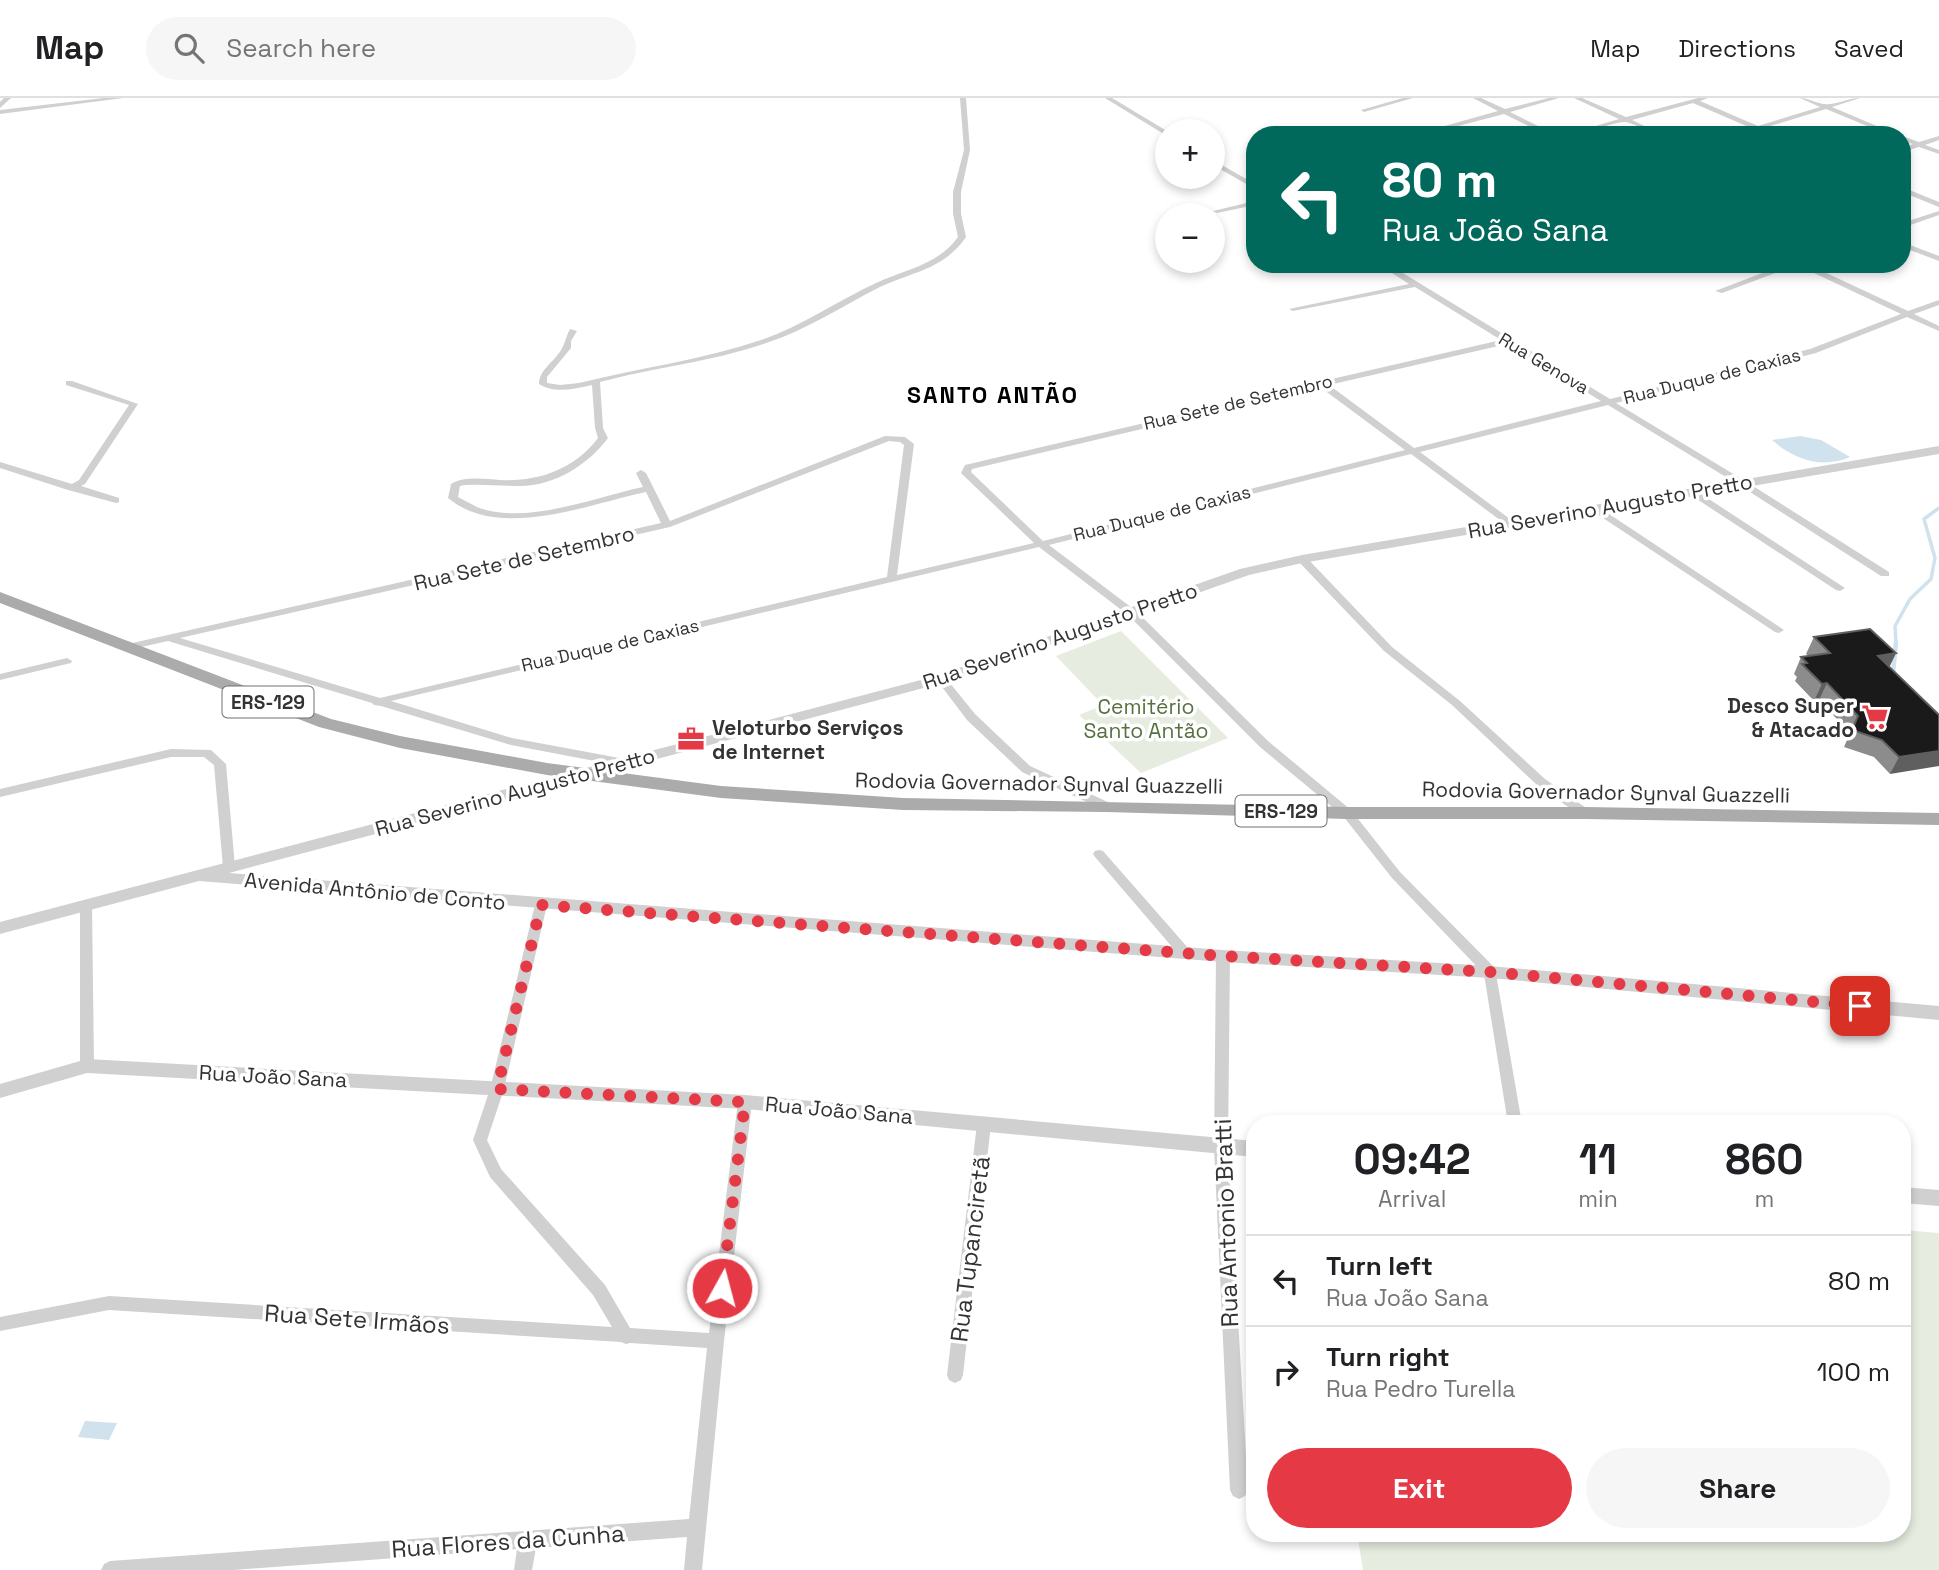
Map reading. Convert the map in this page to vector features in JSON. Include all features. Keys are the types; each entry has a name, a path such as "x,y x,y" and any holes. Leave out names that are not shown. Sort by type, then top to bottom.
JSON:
{"main road":[{"name":"Rodovia Governador Synval Guazzelli","path":"0,597 325,723 400,742 547,769 625,772 721,792 891,803 1347,813 1585,813 1939,819"}],"street":[{"path":"0,106 8,98"},
{"path":"0,113 120,98"},
{"path":"573,331 567,341 568,348 543,377 543,384 560,387 596,381 736,349 786,333 850,303 877,286 939,261 954,251 962,237 957,214 957,192 967,150 963,98"},
{"path":"1108,98 1155,127"},
{"path":"1364,110 1410,98"},
{"path":"1476,98 1535,126"},
{"path":"1449,126 1556,98"},
{"path":"1577,98 1641,126"},
{"path":"1601,126 1691,99 1705,98"},
{"path":"1803,98 1873,126"},
{"path":"1764,126 1857,98"},
{"path":"1691,99 1752,126"},
{"path":"1911,147 1939,138"},
{"path":"1911,141 1939,152"},
{"path":"1225,169 1246,182"},
{"path":"1911,193 1939,205"},
{"path":"1225,209 1246,205"},
{"path":"1911,223 1939,213"},
{"path":"1911,248 1939,259"},
{"name":"Rua Genova","path":"1396,273 1742,483 1885,574"},
{"path":"1719,291 1769,273"},
{"path":"1819,273 1939,329"},
{"path":"1293,309 1415,285"},
{"name":"Rua Duque de Caxias","path":"378,703 388,698 1041,544 1813,351 1939,302"},
{"name":"Rua Sete de Setembro","path":"1041,544 965,473 968,467 1508,341"},
{"path":"596,381 599,428 603,438 595,451 570,466 531,482 474,480 456,484 453,498 468,508 501,516 530,516 614,494 649,489"},
{"path":"69,383 135,404 82,482 71,488"},
{"path":"1320,383 1511,524"},
{"name":"Rua Sete de Setembro","path":"128,647 667,525 888,438 902,439 909,444 892,578"},
{"name":"Rua Severino Augusto Pretto","path":"0,928 192,876 625,772 941,679 1245,572 1301,559 1939,450"},
{"path":"0,465 116,500"},
{"path":"641,473 667,525"},
{"path":"1692,492 1840,588"},
{"path":"1597,510 1779,630"},
{"path":"1041,544 1132,613 1264,744 1347,813 1396,875 1490,972 1514,1115"},
{"path":"1301,559 1388,649 1456,703 1541,782 1585,813"},
{"path":"167,638 378,703 625,772"},
{"path":"0,677 68,661"},
{"path":"941,679 971,717 1026,769 1106,806"},
{"path":"0,793 171,753 208,753 219,764 229,867"},
{"path":"1099,854 1184,952"},
{"name":"Avenida Antônio de Conto","path":"192,876 1223,956 1490,972 1939,1013"},
{"path":"86,905 87,1066"},
{"path":"541,905 497,1089 480,1140 495,1173 599,1290 626,1337"},
{"name":"Rua Antonio Bratti","path":"1223,956 1221,1147 1238,1490"},
{"name":"Rua João Sana","path":"0,1091 87,1066 745,1102 1246,1148"},
{"path":"693,1570 716,1341 745,1102"},
{"name":"Rua Tupanciretã","path":"955,1375 984,1124"},
{"path":"1911,1196 1939,1198"},
{"name":"Rua Sete Irmãos","path":"0,1324 109,1303 716,1341"},
{"name":"Rua Flores da Cunha","path":"110,1570 697,1527"},
{"path":"523,1570 528,1539"}],"green space":[{"name":"Cemitério Santo Antão","path":"1121,631 1228,738 1141,773 1079,715 1103,705 1056,656"},
{"path":"1911,1231 1939,1233 1939,1570 1363,1570 1358,1542 1911,1542"}],"water":[{"path":"1800,436 1821,440 1850,457 1829,462 1809,460 1790,453 1772,440"},
{"path":"85,1421 117,1423 109,1440 78,1437"}],"building":[{"name":"Desco Super & Atacado","path":"1870,629 1896,653 1878,656 1939,715 1939,751 1899,757 1882,740 1852,730 1858,716 1827,683 1822,684 1802,664 1807,663 1801,657 1830,653 1814,637"}],"waterway":[{"path":"1896,643 1895,626 1910,599 1931,579 1935,558 1924,519 1939,508"},
{"path":"1893,673 1896,643"}],"place":[{"name":"Desco Super & Atacado","path":"1875,717"},
{"name":"Veloturbo Serviços de Internet","path":"691,739"}],"district":[{"name":"SANTO ANTÃO","path":"993,395"}],"route":[{"path":"722,1288 745,1102 497,1089 541,905 1223,956 1490,972 1860,1006"}]}
